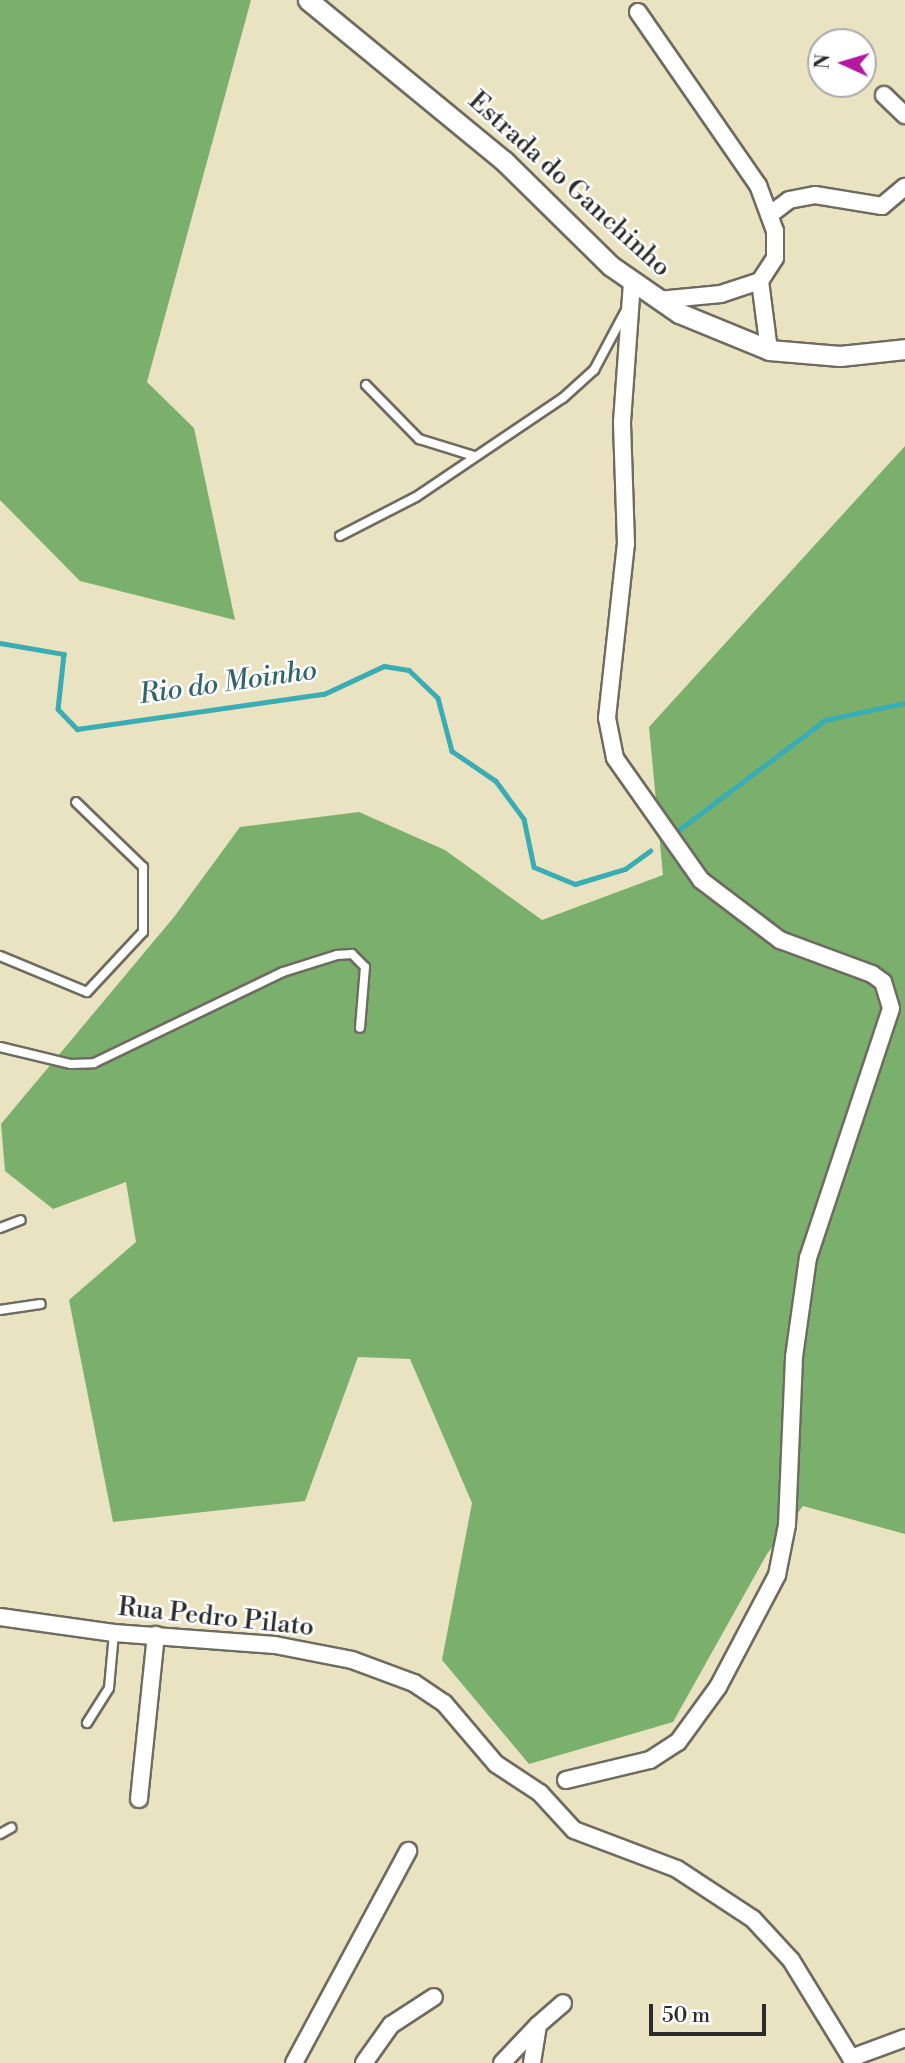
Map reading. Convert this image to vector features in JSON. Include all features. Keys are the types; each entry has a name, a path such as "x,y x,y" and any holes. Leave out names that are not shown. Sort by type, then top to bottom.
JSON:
{"street":[{"name":"Estrada do Ganchinho","path":"308,0 485,144 632,283 658,300 722,335 769,350 841,356 905,349"},
{"path":"638,12 772,213 775,258 760,281 721,294 658,300"},
{"path":"884,95 905,115"},
{"path":"772,213 789,200 815,195 882,206 905,187"},
{"path":"760,281 769,350"},
{"path":"566,1780 650,1760 678,1742 718,1686 777,1575 787,1525 794,1357 808,1258 891,1008 883,982 872,974 780,940 701,880 615,758 607,718 626,544 622,422 632,283"},
{"name":"Rua Pedro Pilato","path":"0,1617 114,1633 156,1635 325,1654 429,1692 496,1764 540,1793 574,1830 677,1869 753,1919 791,1960 852,2060"},
{"path":"139,1799 156,1635"},
{"path":"294,2063 408,1851"},
{"path":"364,2063 391,2025 434,1997"},
{"path":"502,2063 563,2003"},
{"path":"532,2063 538,2025"},
{"path":"852,2060 905,2038"}],"lane":[{"path":"340,536 367,527 474,456 594,370 629,307"},
{"path":"366,385 419,439 474,456"},
{"path":"0,956 87,992 143,932 143,867 76,802"},
{"path":"0,1047 71,1064 94,1063 283,972 337,955 352,954 365,967 360,1028"},
{"path":"0,1228 20,1220"},
{"path":"0,1311 41,1304"},
{"path":"87,1723 109,1688 114,1633"},
{"path":"0,1834 11,1828"}],"green space":[{"path":"0,0 251,0 147,382 194,428 235,620 80,581 0,500"},
{"path":"905,446 905,1534 803,1506 767,1554 673,1722 529,1764 442,1660 472,1503 410,1359 358,1357 305,1501 113,1522 69,1300 136,1242 126,1182 53,1209 5,1171 1,1124 174,917 240,827 359,812 445,850 542,920 663,875 649,727"}],"waterway":[{"name":"Rio do Moinho","path":"0,643 64,654 58,709 77,729 324,694 384,666 409,670 438,698 452,751 496,781 524,819 534,867 575,884 625,869 650,851"},
{"name":"Rio do Moinho","path":"680,829 825,720 905,703"}]}
